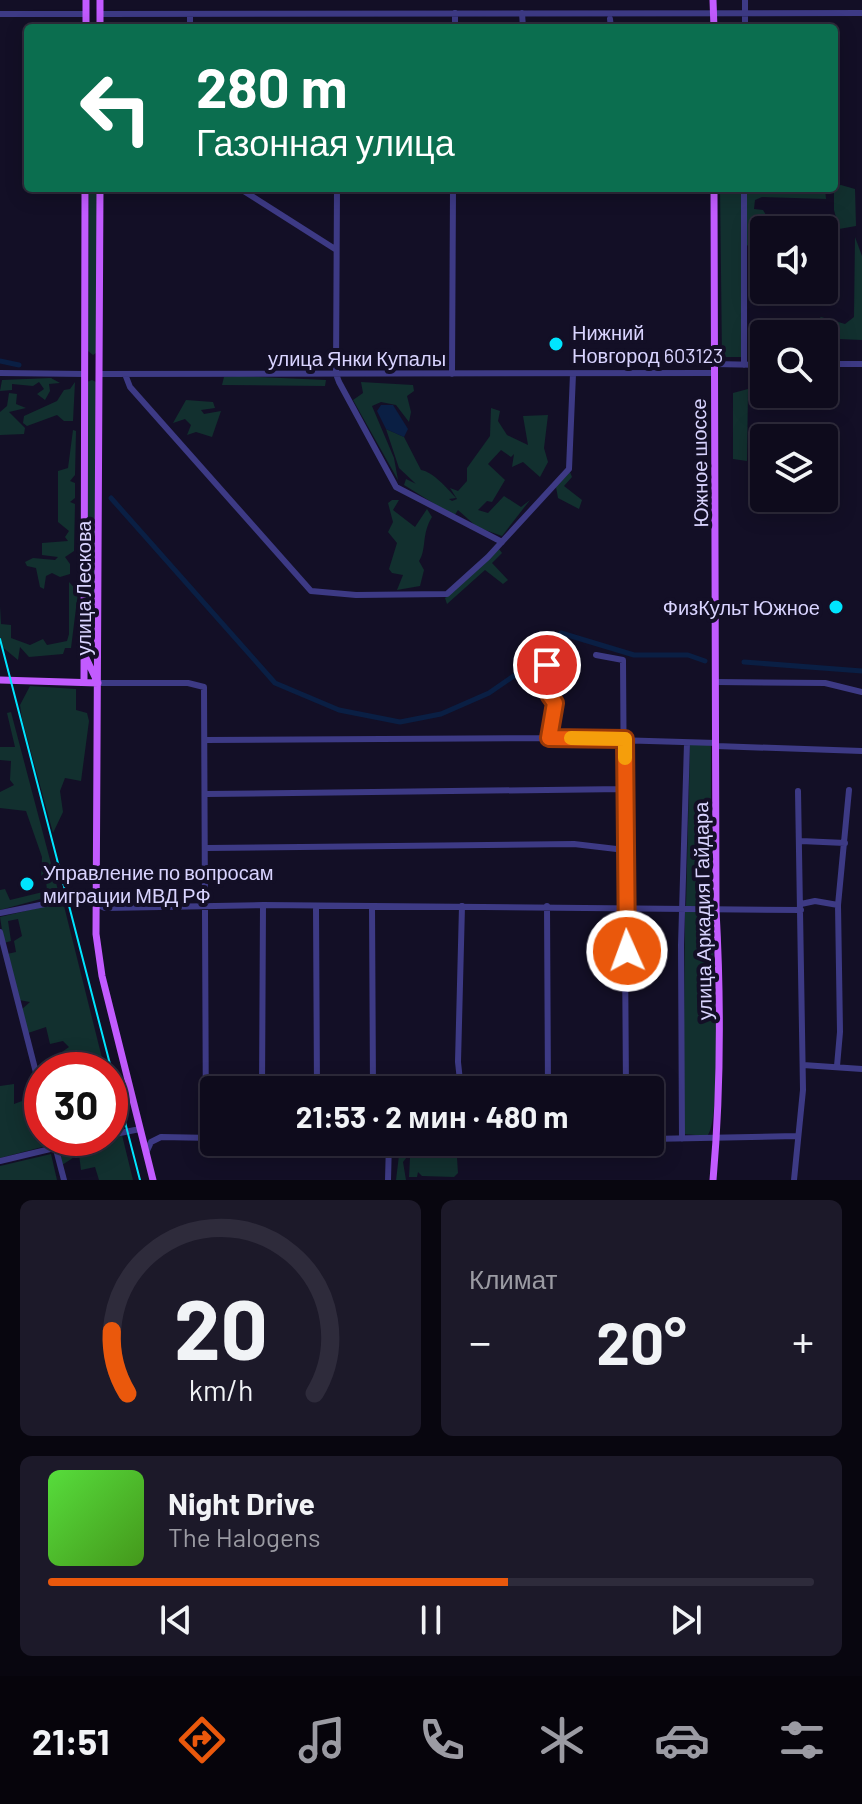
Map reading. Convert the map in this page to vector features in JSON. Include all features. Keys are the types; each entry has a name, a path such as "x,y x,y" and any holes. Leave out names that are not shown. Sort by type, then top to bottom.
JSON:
{"main road":[{"path":"86,0 86,24"},
{"path":"100,0 100,24"},
{"path":"713,0 714,24"},
{"path":"86,14 100,14"},
{"name":"улица Лескова","path":"85,192 86,658 98,683"},
{"name":"улица Лескова","path":"98,683 100,192"},
{"name":"Южное шоссе","path":"714,192 716,641"},
{"path":"85,352 92,357 100,352"},
{"name":"улица Янки Купалы","path":"85,374 100,374"},
{"name":"улица Аркадия Гайдара","path":"713,1180 721,1004 716,910 716,641"},
{"path":"84,682 86,658 94,663 99,655"},
{"path":"0,680 98,683 96,902 102,976 153,1180"}],"street":[{"path":"745,0 745,24"},
{"path":"455,13 455,24"},
{"path":"522,13 523,24"},
{"path":"100,14 862,13"},
{"path":"0,14 86,14"},
{"path":"190,14 190,24"},
{"path":"610,19 611,24"},
{"path":"245,192 335,249"},
{"path":"337,192 336,374 396,487 502,542"},
{"path":"452,374 453,192"},
{"path":"744,192 744,365"},
{"path":"838,364 862,364"},
{"name":"улица Янки Купалы","path":"100,374 573,374 750,365"},
{"name":"улица Янки Купалы","path":"0,373 85,374"},
{"path":"125,374 130,387 311,591 356,595 447,594 502,542 569,469 573,374"},
{"path":"596,655 623,660 626,1076"},
{"path":"543,665 549,668 550,696 555,703 549,738"},
{"path":"716,682 825,683 862,692"},
{"path":"98,683 188,683 204,687 209,1076"},
{"path":"205,740 625,739 862,751"},
{"path":"682,1139 682,908 687,743"},
{"path":"206,794 624,789"},
{"path":"837,1066 840,1032 838,905 849,790"},
{"path":"794,1180 803,1065 798,791"},
{"path":"801,841 845,843"},
{"path":"207,848 574,844 625,850"},
{"path":"0,913 68,900 96,902 105,908 626,906 716,910 801,907 815,901 838,905"},
{"path":"262,1076 263,905"},
{"path":"316,906 317,1076"},
{"path":"372,906 373,1076"},
{"path":"460,1076 462,906"},
{"path":"547,906 548,1076"},
{"path":"0,932 31,1052"},
{"path":"803,1065 862,1069"},
{"path":"128,1131 140,1129"},
{"path":"664,1139 797,1136"},
{"path":"146,1153 151,1142 161,1137 200,1138"},
{"path":"0,1161 24,1155"},
{"path":"57,1156 64,1180"},
{"path":"388,1180 389,1156"}],"green space":[{"path":"838,185 855,189 856,226 839,229 834,210 834,192 838,192"},
{"path":"89,192 98,192 96,353 93,355 88,351"},
{"path":"720,192 741,192 741,357 722,357"},
{"path":"746,192 825,192 826,199 762,197 755,200 754,209 774,216 750,216 750,245 746,246"},
{"path":"855,237 862,256 862,340 839,339 838,322 845,324 854,317"},
{"path":"224,377 326,380 325,386 222,385"},
{"path":"51,378 60,383 49,384 50,391 45,400 37,394 44,389 39,382 33,386 12,384 12,390 0,391 2,380"},
{"path":"75,382 73,421 64,421 57,415 27,426 23,423 24,416 57,401 64,390 70,389"},
{"path":"87,382 96,382 95,637 87,637"},
{"path":"361,382 413,385 414,391 407,396 411,412 409,422 396,405 381,402 372,406 394,458 398,480 353,400 363,393"},
{"path":"748,389 747,461 733,459 733,393"},
{"path":"9,393 17,394 16,404 26,408 9,412 25,428 24,434 0,435 0,412 7,406"},
{"path":"186,400 213,402 215,408 201,410 204,414 221,411 212,437 196,432 187,435 191,425 185,419 173,423"},
{"path":"491,408 500,411 498,421 507,435 528,445 523,416 548,415 544,448 548,462 540,477 523,462 512,467 514,454 511,457 501,450 488,464 505,480 492,502 487,501 478,510 488,513 504,496 521,507 530,500 502,536 477,527 458,510 454,516 404,485 406,479 416,484 399,468 386,429 404,437 421,470 444,485 456,498 449,499 452,501 457,499 450,488 458,491 467,481 467,468 490,436"},
{"path":"73,430 76,431 75,475 70,481 75,483 75,498 70,502 75,504 74,551 65,557 70,564 70,574 60,577 52,573 46,576 44,589 40,587 36,568 27,566 25,562 33,558 55,560 58,557 42,555 42,543 68,541 65,537 69,531 58,522 58,471 68,468"},
{"path":"570,472 572,477 564,486 582,500 579,509 558,498 556,487"},
{"path":"399,500 393,510 415,527 427,509 432,517 419,561 424,570 420,586 397,590 403,575 392,573 389,569 397,543 388,532 393,522 388,503"},
{"path":"499,549 502,553 492,563 508,580 503,584 485,570 447,604 445,598"},
{"path":"69,582 78,592 71,648 65,648 63,654 29,657 20,647 18,660 0,645 0,606 1,624 11,625 11,638 30,645 43,639 47,645 67,641"},
{"path":"30,686 76,689 76,710 87,713 89,721 81,781 65,778 60,791 63,812 53,833 22,719 20,705"},
{"path":"11,712 59,894 0,910 0,890 5,889 10,900 47,891 46,880 41,880 42,857 26,811 0,808 0,792 14,785 10,780 11,761 0,760 0,747 15,747 7,713"},
{"path":"690,745 711,746 711,901 706,906 686,906"},
{"path":"63,902 100,1052 62,1052 69,1047 63,1041 50,1044 46,1027 28,1033 21,1010 30,1002 19,1000 7,954 16,952 14,941 22,936 18,919 8,921 11,941 4,943 0,917"},
{"path":"685,911 709,912 712,919 716,1069 712,1124 707,1136 683,1134"},
{"path":"14,1084 14,1104 24,1100 24,1152 0,1158 0,1086"},
{"path":"51,1156 57,1180 0,1180 0,1166"},
{"path":"60,1156 76,1156 62,1165"},
{"path":"79,1156 127,1156 133,1180 99,1180 95,1167 81,1170"},
{"path":"399,1156 408,1156 403,1162 406,1180 396,1180"},
{"path":"410,1158 457,1158 458,1173 454,1177 422,1176 418,1172 417,1177 409,1177"}],"water":[{"path":"381,405 393,405 408,429 404,437 386,429 377,411"}],"waterway":[{"path":"0,361 19,365"},
{"path":"111,498 275,683 339,710 400,722 441,714 489,693 518,673 561,633 634,655 688,655 705,661"},
{"path":"744,662 862,671"}],"tram line":[{"path":"0,639 140,1180"}],"slow traffic":[{"path":"571,738 625,739 625,758"}],"place":[{"name":"Нижний Новгород 603123","path":"556,344"},
{"name":"ФизКульт Южное","path":"836,607"},
{"name":"Управление по вопросам миграции МВД РФ","path":"27,884"}],"route":[{"path":"547,665 550,671 550,696 555,703 549,738 625,739 627,951"}]}
